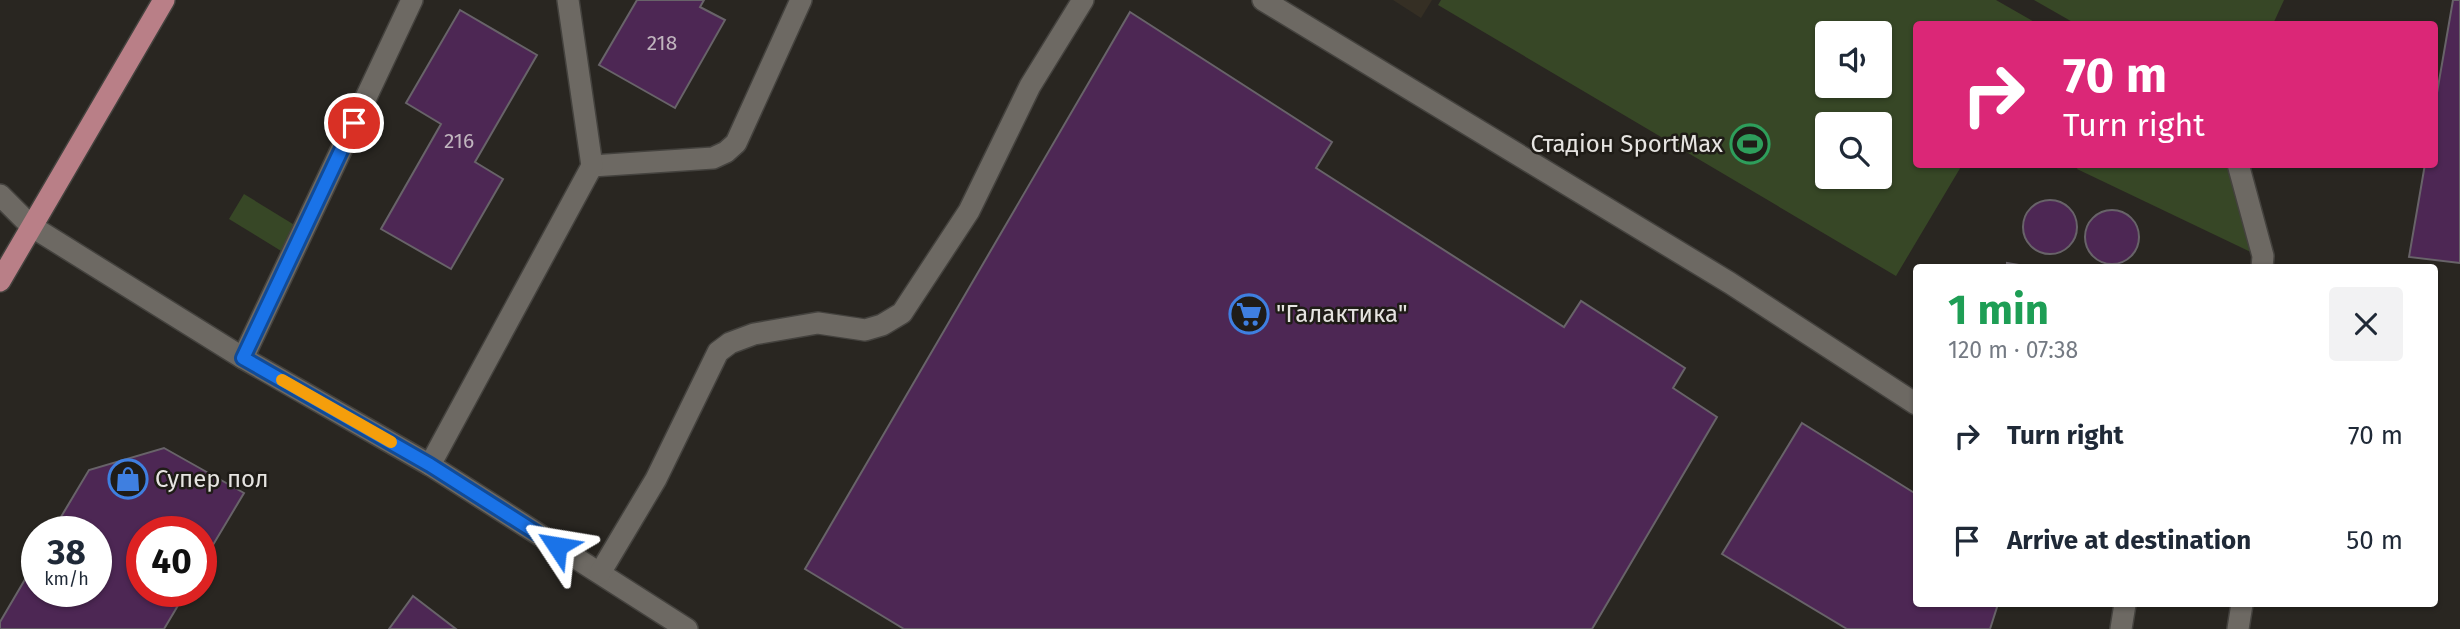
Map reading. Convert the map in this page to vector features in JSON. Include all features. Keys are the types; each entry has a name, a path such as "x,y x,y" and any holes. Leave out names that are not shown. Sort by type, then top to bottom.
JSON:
{"main road":[{"path":"0,281 164,0"}],"street":[{"path":"243,358 412,0"},
{"path":"430,465 592,166 568,0"},
{"path":"592,166 713,158 726,152 736,143 801,0"},
{"path":"600,573 656,479 718,352 730,343 754,334 818,323 865,330 882,325 902,313 970,211 1030,86 1083,0"},
{"path":"1263,0 1730,283 1913,402"},
{"path":"2239,168 2263,256 2262,264"},
{"path":"0,195 31,226 243,358 430,465 687,629"},
{"path":"2121,629 2125,607"},
{"path":"2238,629 2242,607"}],"shaded area":[{"path":"1393,0 1432,0 1421,18"}],"green space":[{"name":"Стадіон SportMax","path":"1441,0 1996,0 2033,21 1913,21 1913,168 1960,168 1896,276 1438,5"},
{"path":"2034,0 2284,0 2274,21 2071,21"},
{"path":"2230,168 2257,255 2077,169"},
{"path":"244,194 301,229 286,254 229,219"}],"building":[{"path":"637,0 704,0 700,7 725,20 675,108 599,65"},
{"path":"2453,0 2460,0 2460,263 2409,257 2424,168 2438,168 2438,87"},
{"path":"460,10 537,55 475,162 503,179 451,269 381,229 441,124 406,103"},
{"name":"\"Галактика\"","path":"1130,12 1332,142 1316,168 1564,327 1581,301 1685,368 1673,388 1717,417 1592,629 904,629 805,569"},
{"path":"2055,200 2065,204 2073,212 2077,227 2073,242 2065,250 2045,254 2035,250 2027,242 2023,222 2027,212 2035,204"},
{"path":"2117,210 2127,214 2135,222 2139,237 2135,252 2127,260 2107,264 2097,260 2089,252 2085,232 2089,222 2097,214"},
{"path":"1802,423 1913,492 1913,607 1997,607 1990,629 1847,629 1722,554"},
{"path":"164,448 244,493 217,538 217,516 126,516 126,607 177,607 164,629 0,629 0,622 21,586 21,607 112,607 112,516 62,516 89,470"},
{"path":"413,596 456,629 389,629"}],"slow traffic":[{"path":"282,380 391,442"}],"place":[{"name":"Стадіон SportMax","path":"1750,144"},
{"name":"\"Галактика\"","path":"1249,314"},
{"name":"Супер пол","path":"128,479"}],"route":[{"path":"354,123 243,358 430,465 557,546"}]}
